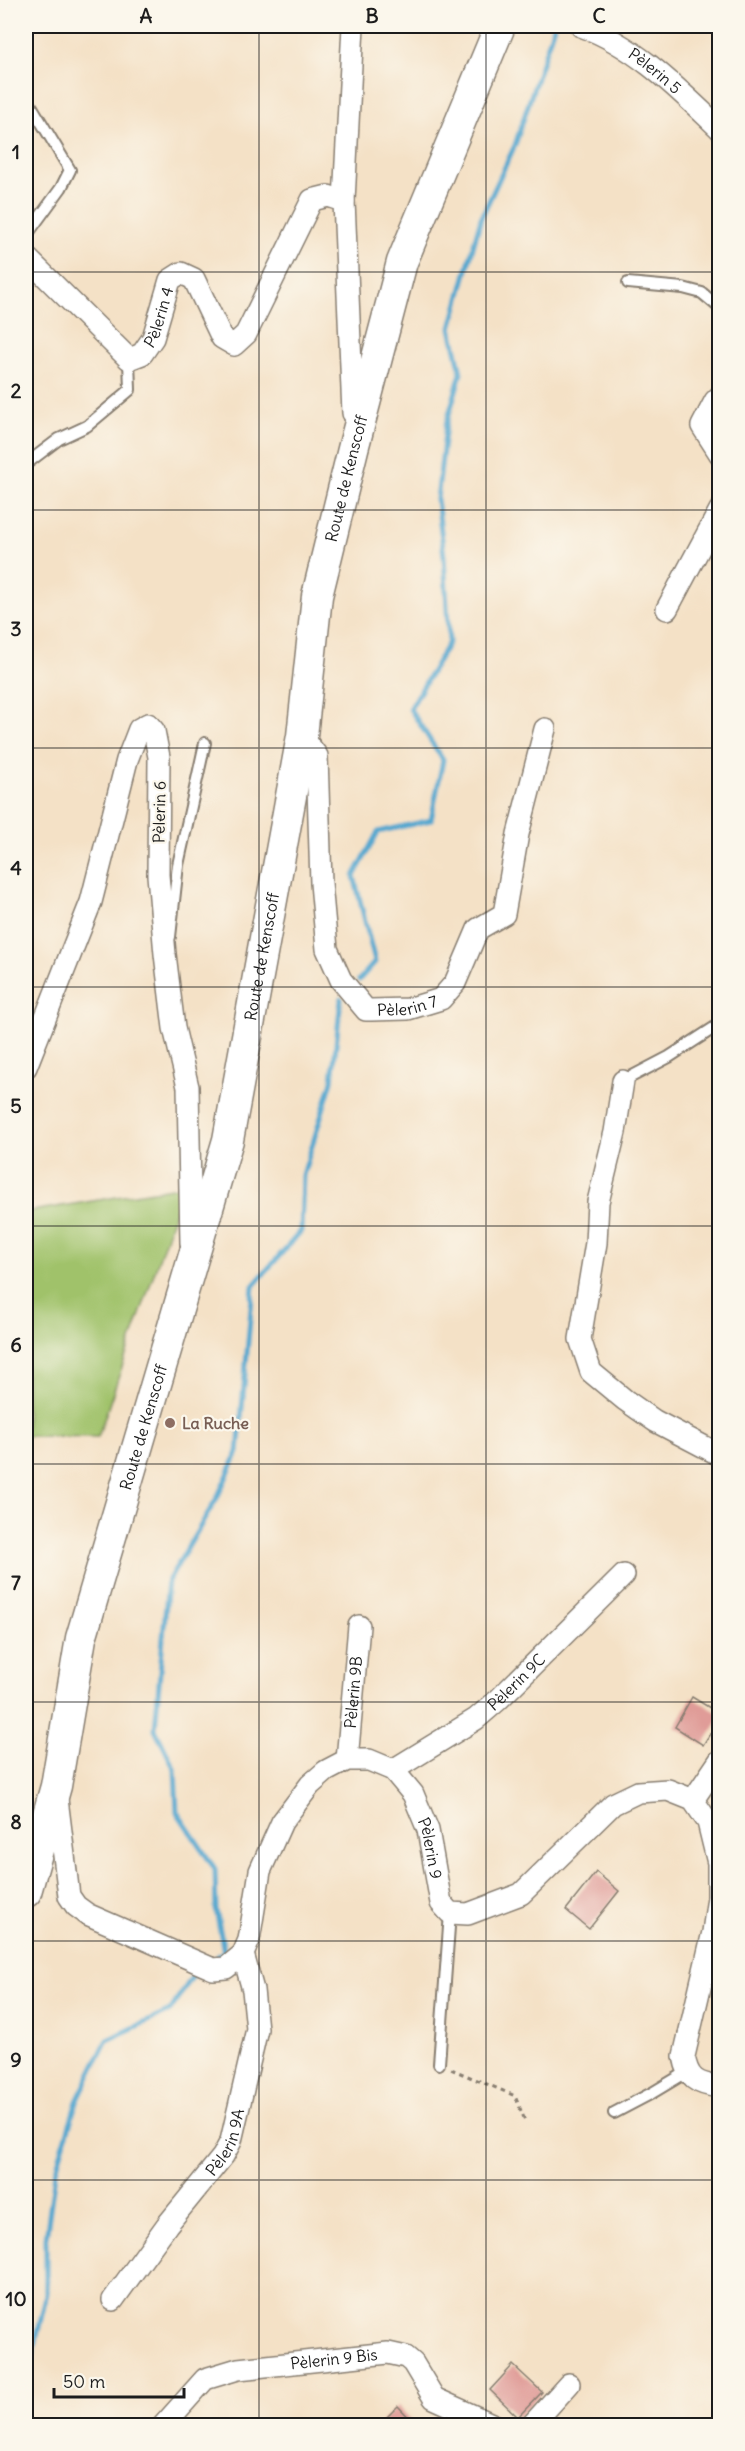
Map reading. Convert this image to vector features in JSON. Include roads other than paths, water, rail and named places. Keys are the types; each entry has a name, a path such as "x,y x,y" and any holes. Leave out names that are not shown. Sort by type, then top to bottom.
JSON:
{"main road":[{"name":"Route de Kenscoff","path":"26,1892 56,1786 81,1638 228,1140 302,736 317,596 360,423 402,262 500,26"}],"street":[{"path":"353,26 344,201 353,413 360,423"},
{"name":"Pèlerin 5","path":"581,26 594,30 646,63 720,129"},
{"name":"Pèlerin 4","path":"26,257 129,359 142,354 153,338 170,280 181,273 194,279 222,338 234,345 246,334 312,200 328,196 344,201"},
{"path":"720,396 702,426 720,454"},
{"path":"667,609 720,510"},
{"name":"Pèlerin 6","path":"26,1067 91,902 127,760 138,729 148,724 154,731 159,758 158,875 165,954 174,1028 188,1087 191,1267"},
{"name":"Pèlerin 7","path":"302,736 317,756 321,883 327,949 341,980 366,1010 371,1010 408,1008 441,999 454,983 478,929 504,914 518,834 545,729"},
{"path":"623,1081 615,1132 598,1202 596,1243 580,1338 591,1372 655,1421 720,1455"},
{"name":"Pèlerin 9C","path":"393,1770 476,1719 624,1575"},
{"name":"Pèlerin 9B","path":"347,1760 359,1626"},
{"path":"56,1786 69,1896 76,1906 87,1914 213,1969 226,1968 243,1954 249,1940 260,1871 282,1822 310,1785 326,1771 347,1760 369,1760 393,1770"},
{"path":"693,1800 720,1760"},
{"name":"Pèlerin 9","path":"393,1770 413,1794 428,1830 441,1903 450,1912"},
{"path":"450,1912 468,1914 521,1894 613,1804 638,1792 668,1790 693,1800 708,1822 718,1863 718,1897 713,1932 684,2056 687,2072 695,2080 720,2087"},
{"name":"Pèlerin 9A","path":"113,2300 167,2225 223,2156 231,2140 257,2029 253,1990 243,1954"},
{"name":"Pèlerin 9 Bis","path":"163,2426 205,2379 238,2369 388,2353 406,2357 413,2363 434,2398 496,2426"},
{"path":"531,2426 569,2384"}],"lane":[{"path":"26,97 70,170 61,188 26,236"},
{"path":"628,283 683,288 702,293 720,308"},
{"path":"26,464 59,439 87,426 130,390 129,359"},
{"path":"165,954 172,930 178,865 205,743"},
{"path":"623,1081 669,1058 720,1024"},
{"path":"439,2064 450,1912"},
{"path":"614,2113 687,2072"}],"waterway":[{"path":"359,980 375,962 354,876 378,832 431,820 443,760 410,709 449,642 444,556 437,499 446,425 461,373 451,328 481,218 515,145 554,26"},
{"path":"218,1956 224,1952 216,1909 215,1869 177,1812 175,1770 155,1729 168,1581 217,1498 238,1452 253,1286 301,1231 303,1175 332,1081 341,999"},
{"path":"26,2372 31,2362 46,2297 46,2238 55,2173 77,2101 107,2040 170,2011 196,1971"}],"place":[{"name":"La Ruche","path":"170,1423"}]}
